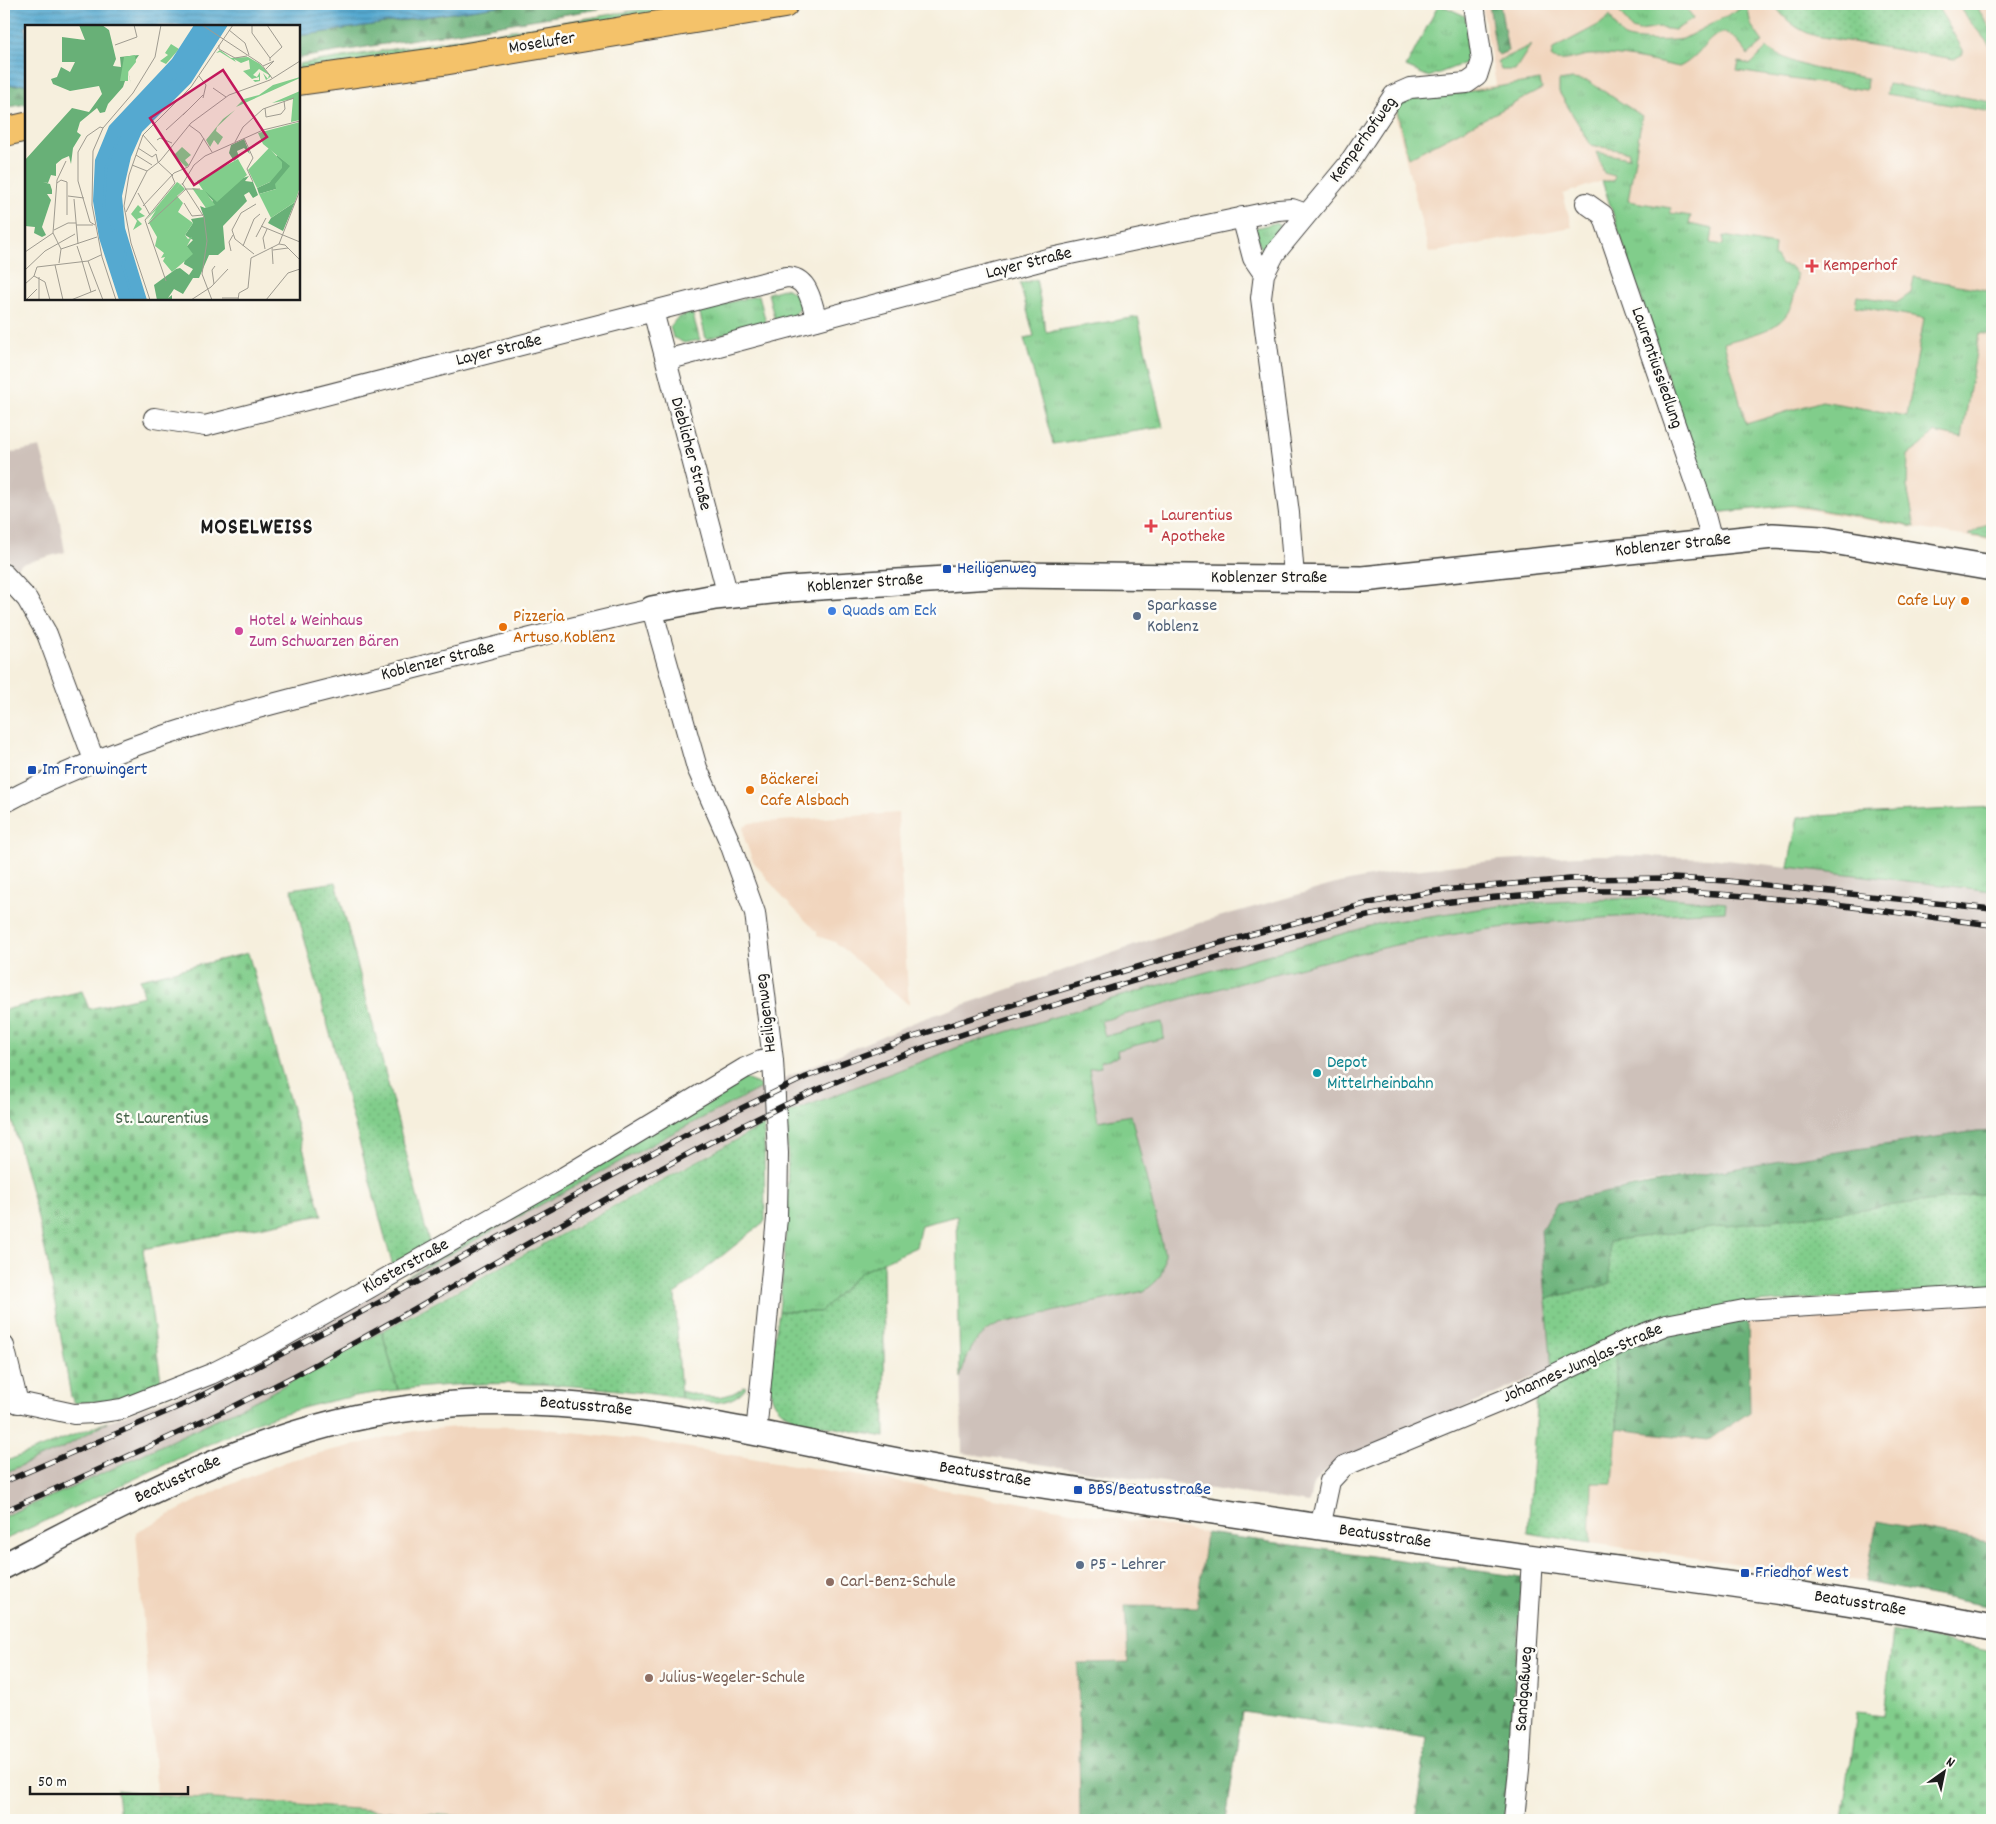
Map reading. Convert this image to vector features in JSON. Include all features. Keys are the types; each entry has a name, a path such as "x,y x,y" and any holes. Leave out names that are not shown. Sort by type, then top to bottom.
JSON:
{"main road":[{"name":"Moselufer","path":"300,81 443,61 784,4"},
{"path":"4,132 25,127"}],"street":[{"name":"Kemperhofweg","path":"1294,577 1289,513 1261,298 1264,274 1275,253 1338,178 1398,92 1410,88 1467,83 1477,76 1482,60 1474,4"},
{"name":"Laurentiussiedlung","path":"1586,203 1604,215 1698,490 1712,542"},
{"path":"1264,274 1253,258 1242,217 1286,209 1306,214"},
{"name":"Layer Straße","path":"666,360 1051,258 1242,217"},
{"name":"Layer Straße","path":"154,418 204,426 786,277 793,277 805,284 817,320"},
{"name":"Dieblicher Straße","path":"653,311 728,596"},
{"name":"Koblenzer Straße","path":"4,803 39,784 94,760 265,705 652,609 728,596 811,588 1006,575 1363,579 1773,536 1804,537 1992,568"},
{"path":"4,574 27,599 47,634 94,760"},
{"name":"Heiligenweg","path":"652,609 696,768 728,838 755,913 773,1060 778,1153 777,1218 756,1434"},
{"name":"Klosterstraße","path":"4,1346 11,1401 74,1414 122,1409 210,1374 269,1345 564,1177 712,1086 752,1065 773,1060"},
{"name":"Johannes-Junglas-Straße","path":"1320,1528 1330,1481 1344,1466 1506,1399 1623,1342 1666,1325 1744,1310 1992,1295"},
{"name":"Beatusstraße","path":"4,1566 108,1512 219,1461 303,1430 378,1412 462,1403 527,1402 640,1412 982,1476 1320,1528 1864,1604 1992,1628"},
{"name":"Sandgaßweg","path":"1514,1820 1520,1759 1532,1558"}],"shaded area":[{"name":"Kemperhof","path":"1482,4 1992,4 1992,541 1789,507 1713,513 1602,181 1563,194 1572,227 1429,253 1393,107 1399,99 1496,85"},
{"path":"4,439 11,453 40,447 59,517 65,552 21,564 17,569 4,555"},
{"path":"898,813 909,1005 835,942 817,936 817,932 784,899 753,861 744,838 743,827 750,823"},
{"path":"1599,855 1710,858 1992,891 1992,1130 1822,1154 1650,1182 1557,1203 1552,1369 1334,1465 1322,1474 1312,1488 1309,1503 962,1453 957,1216 958,1047 786,1114 745,1134 416,1311 263,1397 78,1485 4,1516 4,1473 65,1447 107,1422 182,1393 398,1282 673,1133 761,1088 917,1021 1208,920 1339,883 1396,872 1500,860"},
{"path":"1992,1300 1992,1543 1877,1521 1866,1582 1590,1543 1592,1483 1613,1483 1617,1429 1708,1440 1748,1316"},
{"path":"472,1426 530,1427 641,1440 1206,1533 1172,1820 512,1820 157,1795 136,1532 220,1489 290,1460 419,1430"}],"green space":[{"path":"510,4 629,4 300,58 300,36"},
{"path":"676,4 723,4 300,72 300,64"},
{"path":"1439,4 1465,16 1470,42 1465,63 1429,77 1406,67"},
{"path":"1489,4 1500,4 1508,51 1499,55 1496,52"},
{"path":"1619,4 1640,4 1644,11 1658,4 1685,4 1693,19 1675,30 1659,28 1639,31 1631,29 1617,8"},
{"path":"1774,4 1936,4 1963,50 1963,54 1954,59 1816,36 1792,24"},
{"path":"1958,4 1975,4 1992,31 1992,48 1968,19"},
{"path":"1747,5 1751,25 1763,42 1748,55 1737,41 1728,34 1720,33 1713,37 1689,61 1679,67 1611,55 1589,55 1564,60 1551,57 1553,49 1600,24 1610,16 1619,32 1627,38 1678,40"},
{"path":"1531,45 1515,70 1501,70 1498,61"},
{"path":"1767,48 1791,61 1803,65 1867,78 1866,90 1737,71 1739,62 1751,64"},
{"path":"1572,79 1588,81 1642,116 1628,201 1671,208 1670,213 1691,216 1689,224 1713,229 1711,243 1723,245 1724,236 1775,245 1774,254 1781,265 1791,267 1797,275 1791,307 1784,317 1766,330 1724,343 1746,424 1822,401 1907,416 1924,318 1855,306 1857,296 1898,302 1911,293 1914,277 1992,291 1992,335 1979,333 1962,438 1934,432 1922,445 1908,455 1907,487 1915,527 1793,505 1713,513 1602,181 1614,181 1615,176 1604,173 1596,152 1628,158 1629,152 1591,145 1559,92 1559,81"},
{"path":"1540,80 1542,89 1408,158 1396,107 1400,100 1447,95"},
{"path":"25,84 25,104 4,108 4,86"},
{"path":"1888,84 1992,102 1992,112 1886,94"},
{"path":"1275,223 1279,225 1280,230 1266,249 1261,250 1255,228"},
{"path":"1036,279 1046,332 1138,317 1163,427 1053,444 1024,338 1034,336 1020,284"},
{"path":"786,288 798,295 801,306 794,316 775,321 768,293"},
{"path":"759,295 766,323 706,339 699,310"},
{"path":"692,312 700,340 684,343 673,337 670,327 677,318"},
{"path":"1992,521 1992,539 1968,535"},
{"path":"1992,807 1992,891 1788,867 1798,817"},
{"path":"336,882 430,1246 393,1267 291,889"},
{"path":"1657,897 1726,903 1725,911 1645,915 1525,925 1405,943 1329,960 1101,1021 1105,1036 1162,1022 1164,1038 1117,1050 1118,1057 1100,1061 1101,1067 1089,1069 1098,1121 1131,1115 1164,1252 1162,1271 1158,1279 1144,1291 999,1324 983,1334 973,1346 960,1378 957,1216 921,1225 916,1247 861,1272 820,1312 779,1311 787,1213 786,1114 959,1047 1118,997 1381,923 1514,904"},
{"name":"St. Laurentius","path":"248,953 322,1215 143,1249 162,1388 128,1399 75,1403 71,1397 49,1268 37,1214 4,1091 4,1010 82,991 89,1009 144,996 140,979"},
{"path":"740,1077 758,1084 761,1088 673,1133 398,1282"},
{"path":"764,1125 765,1221 675,1294 681,1398 610,1389 540,1384 469,1384 398,1390 382,1331"},
{"path":"1992,1130 1992,1194 1610,1241 1611,1284 1546,1299 1541,1230 1557,1203 1767,1163"},
{"path":"1992,1194 1992,1288 1737,1304 1552,1369 1546,1299 1610,1284 1609,1241"},
{"path":"883,1262 885,1437 798,1421 790,1417 776,1405 770,1388 770,1367 779,1311 820,1312 861,1272"},
{"path":"1748,1316 1750,1412 1708,1440 1617,1429 1615,1351 1667,1331"},
{"path":"382,1331 398,1390 324,1402 252,1424 4,1540 4,1516 78,1485 263,1397"},
{"path":"1615,1351 1617,1429 1613,1483 1592,1483 1590,1543 1528,1533 1537,1393"},
{"path":"744,1386 746,1387 740,1394 724,1401 707,1402 681,1398 681,1391 714,1397 730,1394"},
{"path":"107,1422 65,1447 4,1473 4,1462"},
{"path":"1877,1521 1992,1543 1992,1607 1866,1582"},
{"path":"1206,1533 1522,1577 1505,1820 1415,1820 1427,1738 1242,1712 1226,1820 1080,1820 1078,1663 1128,1662 1125,1606 1197,1607"},
{"path":"1893,1630 1992,1651 1992,1820 1842,1820 1857,1712 1884,1715"},
{"path":"117,1790 157,1795 512,1820 120,1820"}],"water":[{"path":"4,4 510,4 300,36 300,25 25,25 25,84 4,86"}],"railway":[{"path":"4,1482 187,1403 345,1321 694,1131 806,1077 910,1038 1040,996 1208,946 1369,903 1442,890 1570,879 1672,878 1728,881 1992,909"},
{"path":"4,1511 150,1446 294,1376 613,1195 742,1126 808,1094 887,1061 927,1047 1130,982 1367,916 1448,903 1543,893 1620,891 1727,895 1780,899 1992,925"}],"place":[{"name":"Kemperhof","path":"1812,266"},
{"name":"Laurentius Apotheke","path":"1151,526"},
{"name":"Heiligenweg","path":"947,569"},
{"name":"Cafe Luy","path":"1965,601"},
{"name":"Quads am Eck","path":"832,611"},
{"name":"Sparkasse Koblenz","path":"1137,616"},
{"name":"Pizzeria Artuso Koblenz","path":"503,627"},
{"name":"Hotel & Weinhaus Zum Schwarzen Bären","path":"239,631"},
{"name":"Im Fronwingert","path":"32,770"},
{"name":"Bäckerei Cafe Alsbach","path":"750,790"},
{"name":"Depot Mittelrheinbahn","path":"1317,1073"},
{"name":"BBS/Beatusstraße","path":"1078,1490"},
{"name":"P5 - Lehrer","path":"1080,1565"},
{"name":"Friedhof West","path":"1745,1573"},
{"name":"Carl-Benz-Schule","path":"830,1582"},
{"name":"Julius-Wegeler-Schule","path":"649,1678"}],"district":[{"name":"MOSELWEISS","path":"257,528"}]}
